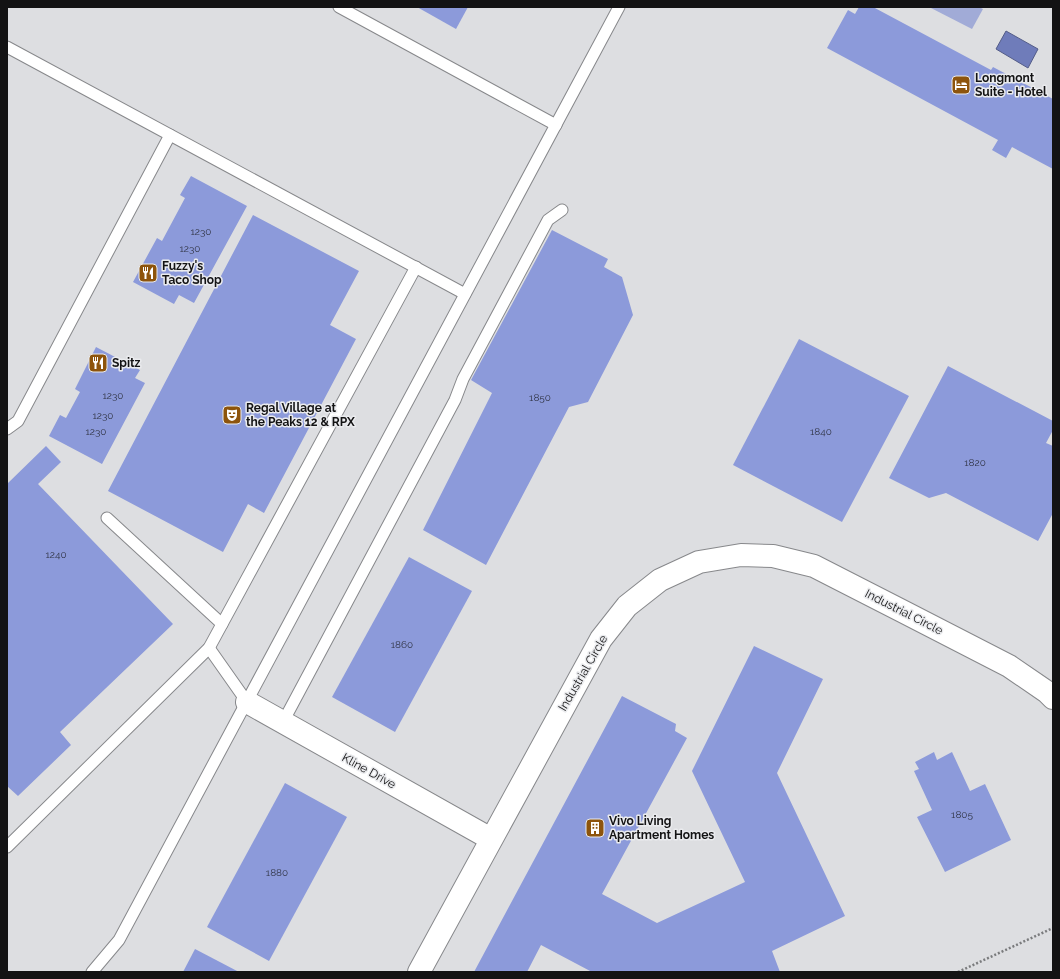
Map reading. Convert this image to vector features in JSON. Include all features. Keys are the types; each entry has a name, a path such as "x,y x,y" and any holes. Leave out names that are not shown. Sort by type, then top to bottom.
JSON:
{"street":[{"name":"Industrial Circle","path":"419,972 601,639 627,606 660,580 699,562 741,555 773,556 814,566 1009,666 1047,692 1053,698"},
{"name":"Kline Drive","path":"247,702 491,839"}],"lane":[{"path":"339,7 556,125"},
{"path":"92,972 119,940 619,7"},
{"path":"7,47 465,294"},
{"path":"7,429 18,421 170,135"},
{"path":"283,722 455,400 463,379 548,220 562,210"},
{"path":"7,847 209,648 416,267"},
{"path":"107,518 222,624"},
{"path":"209,648 247,702"}],"path":[{"path":"958,972 1053,928"}],"shaded area":[{"path":"929,7 979,7 983,9 972,29"},
{"path":"1006,31 1038,49 1028,68 996,49"}],"building":[{"path":"417,7 468,7 456,29"},
{"name":"Longmont Suite - Hotel","path":"859,7 873,7 991,70 993,67 1053,99 1053,169 1012,147 1006,158 992,150 998,140 827,48 848,10 855,14"},
{"path":"191,176 247,206 194,303 179,295 174,304 133,282 157,238 162,241 185,198 180,195"},
{"name":"Regal Village at the Peaks 12 & RPX","path":"253,215 359,271 330,325 356,339 264,513 248,504 223,552 108,491"},
{"path":"552,230 608,259 604,267 622,277 633,315 588,402 569,407 486,565 423,530 492,393 471,380"},
{"path":"799,339 909,396 842,522 733,465"},
{"path":"96,347 140,370 135,378 145,383 102,464 49,436 60,415 66,418 80,392 75,389"},
{"path":"948,366 1053,421 1053,430 1046,443 1053,446 1053,513 1038,541 946,493 929,498 889,478"},
{"path":"46,446 61,462 38,484 173,624 60,732 71,745 18,796 7,786 7,484"},
{"path":"409,557 472,591 395,732 332,697"},
{"name":"Vivo Living Apartment Homes","path":"754,646 823,679 777,773 845,916 772,951 780,972 592,972 541,945 527,972 474,972 622,696 676,724 675,731 687,738 602,894 657,923 745,882 692,771"},
{"path":"934,752 937,760 952,752 970,791 985,784 1011,840 945,872 917,817 932,810 914,771 919,769 915,762"},
{"path":"285,783 347,817 269,961 207,927"},
{"path":"195,949 239,972 183,972"}],"place":[{"name":"Longmont Suite - Hotel","path":"961,85"},
{"name":"Fuzzy's Taco Shop","path":"148,273"},
{"name":"Spitz","path":"98,363"},
{"name":"Regal Village at the Peaks 12 & RPX","path":"232,415"},
{"name":"Vivo Living Apartment Homes","path":"595,828"}]}
